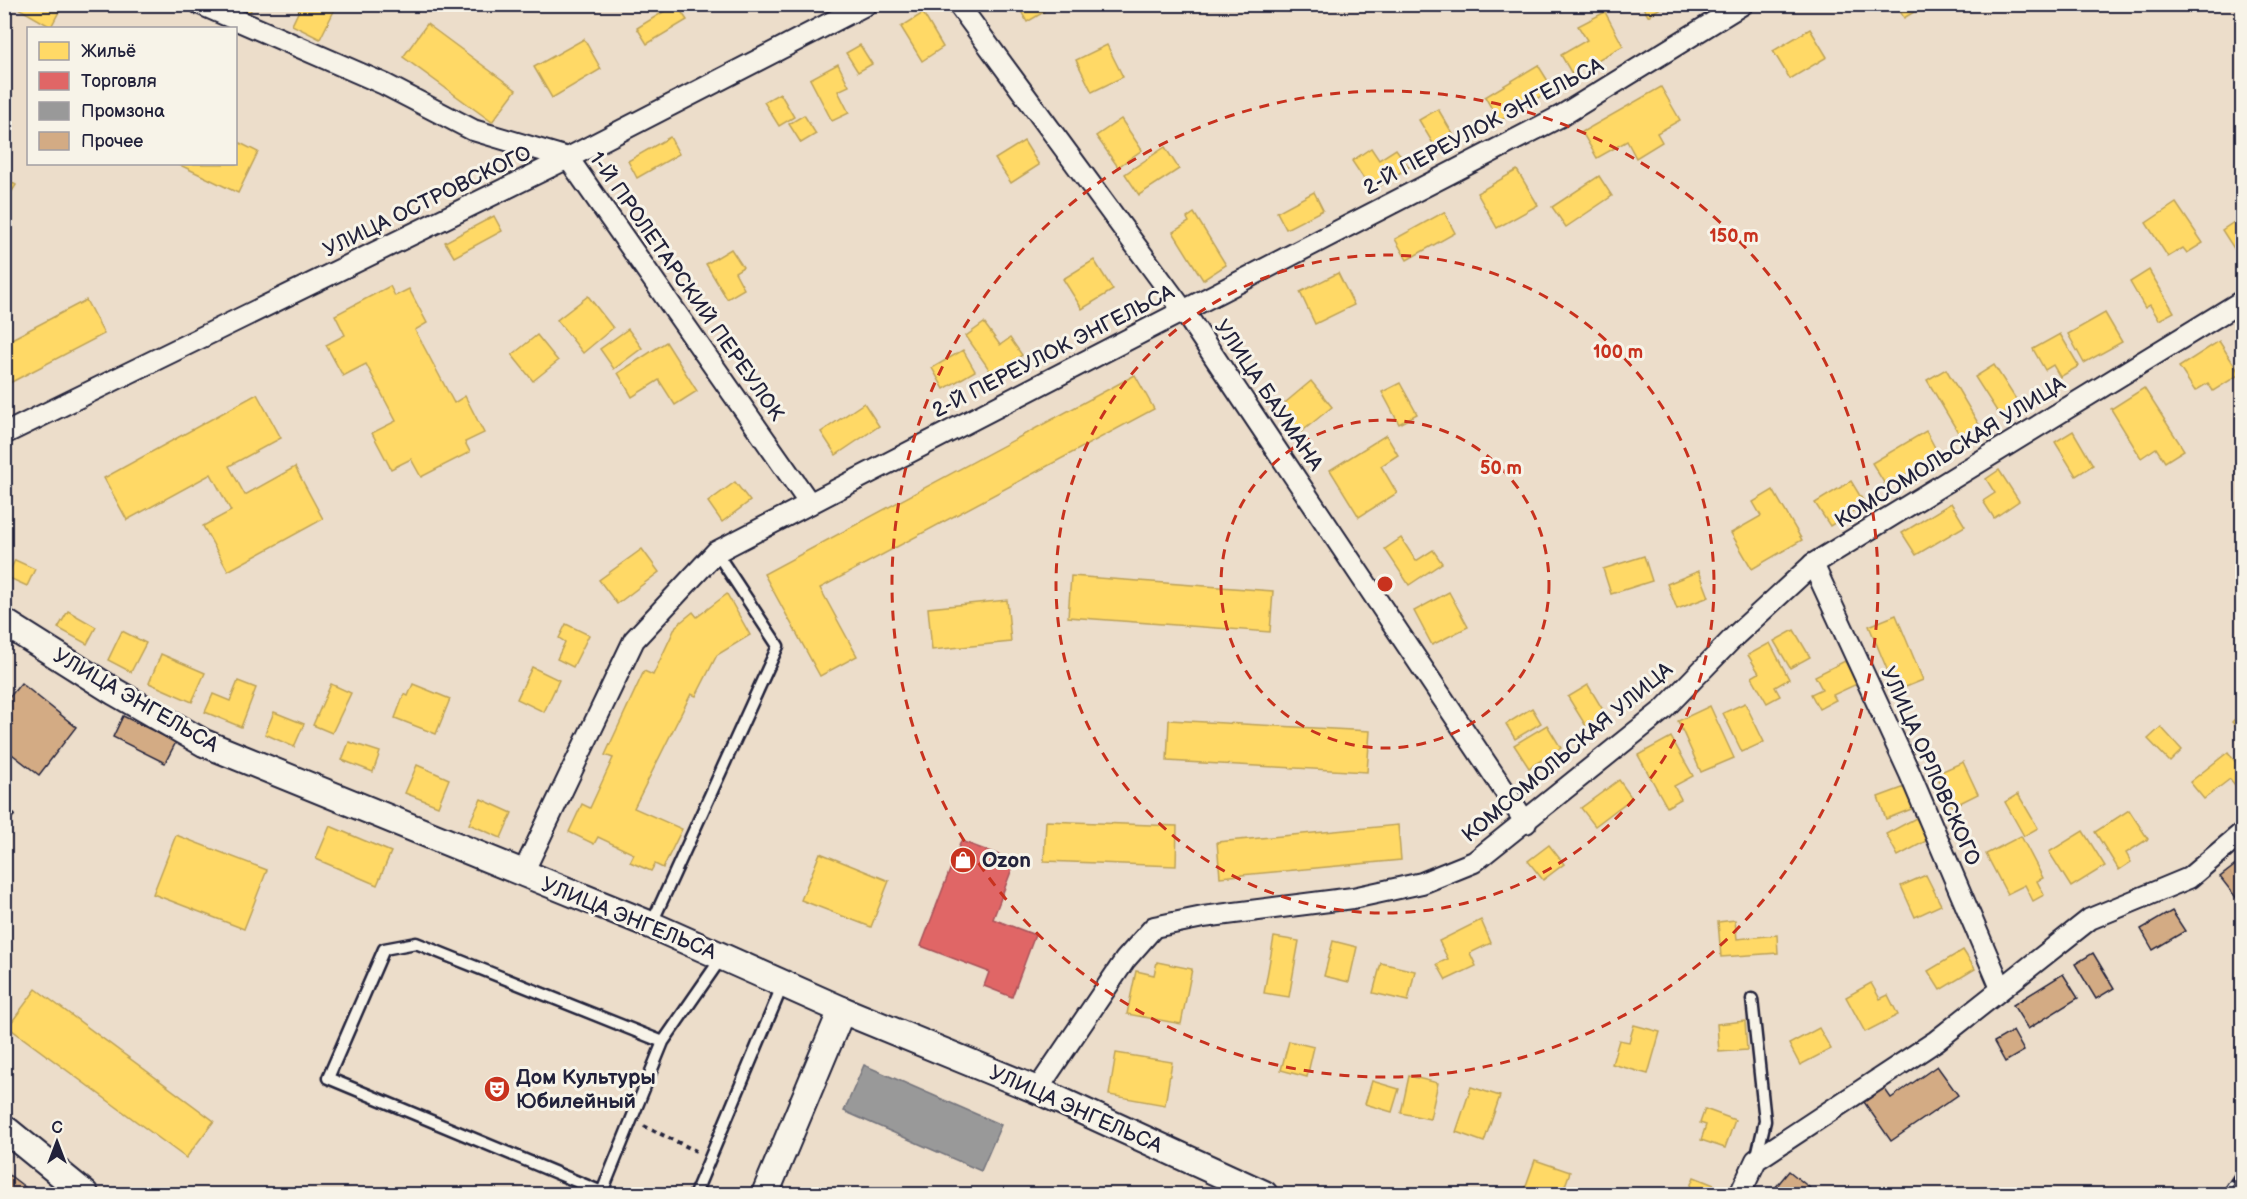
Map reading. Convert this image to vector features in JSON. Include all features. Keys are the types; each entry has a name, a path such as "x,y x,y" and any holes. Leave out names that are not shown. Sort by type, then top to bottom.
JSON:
{"street":[{"name":"1-Й ПРОЛЕТАРСКИЙ ПЕРЕУЛОК","path":"200,4 384,84 473,130 568,158 810,504"},
{"name":"УЛИЦА ОСТРОВСКОГО","path":"4,434 568,158 867,4"},
{"name":"УЛИЦА БАУМАНА","path":"958,4 1183,310 1526,823"},
{"name":"2-Й ПЕРЕУЛОК ЭНГЕЛЬСА","path":"522,875 634,640 716,552 1561,116 1743,4"},
{"name":"КОМСОМОЛЬСКАЯ УЛИЦА","path":"1037,1090 1125,960 1154,927 1203,917 1353,898 1422,883 1474,861 1526,823 1663,710 1736,635 1813,564 2242,301"},
{"name":"УЛИЦА ОРЛОВСКОГО","path":"1813,564 1910,774 2001,988"},
{"name":"УЛИЦА ЭНГЕЛЬСА","path":"4,622 115,693 204,743 522,875 651,925 842,1010 1037,1090 1264,1194"},
{"path":"1740,1194 1756,1160 1936,1041 2090,919 2190,878 2242,833"},
{"path":"765,1194 842,1010"},
{"path":"4,1128 85,1194"}],"lane":[{"path":"651,925 778,646 716,552"},
{"path":"663,1042 416,944 384,949 328,1078 602,1192 663,1042 722,957"},
{"path":"695,1194 783,984"},
{"path":"1752,999 1765,1121 1756,1160"}],"path":[{"path":"632,1121 710,1158"}],"building: Жильё":[{"path":"11,4 63,4 51,27"},
{"path":"227,4 254,4 248,16"},
{"path":"302,4 337,5 320,39 292,25"},
{"path":"676,4 687,20 647,44 637,28"},
{"path":"1017,4 1040,4 1044,12 1027,22"},
{"path":"1641,4 1667,4 1648,16"},
{"path":"1896,4 1922,4 1924,6 1904,18"},
{"path":"1605,12 1623,46 1572,74 1561,55 1587,40 1578,26"},
{"path":"923,13 943,47 922,61 901,27"},
{"path":"427,24 516,90 492,122 403,57"},
{"path":"1810,29 1827,57 1790,79 1773,51"},
{"path":"584,39 601,69 552,98 534,67"},
{"path":"860,45 872,64 858,72 846,53"},
{"path":"1107,45 1123,77 1092,92 1076,60"},
{"path":"838,64 849,86 838,91 849,113 832,121 810,79"},
{"path":"1538,65 1553,89 1499,121 1485,97"},
{"path":"1661,87 1680,120 1657,133 1662,142 1636,158 1627,141 1597,158 1582,132"},
{"path":"780,93 794,117 779,126 764,102"},
{"path":"1438,109 1457,141 1438,152 1419,120"},
{"path":"804,115 816,134 801,143 789,124"},
{"path":"1121,119 1142,150 1118,167 1096,136"},
{"path":"670,137 679,154 637,178 628,161"},
{"path":"1024,141 1039,165 1011,183 995,159"},
{"path":"237,142 258,152 238,193 180,165 237,165"},
{"path":"1165,147 1179,169 1139,195 1125,174"},
{"path":"1371,148 1379,160 1396,149 1409,167 1372,191 1352,161"},
{"path":"1517,170 1538,205 1497,228 1477,193"},
{"path":"1599,176 1612,196 1566,227 1552,207"},
{"path":"4,178 16,185 4,204"},
{"path":"1314,192 1323,210 1286,229 1277,212"},
{"path":"2176,203 2203,243 2187,253 2183,248 2168,257 2146,223"},
{"path":"1444,212 1455,233 1407,260 1395,239"},
{"path":"1194,213 1226,265 1203,280 1173,232 1189,222 1187,218"},
{"path":"494,216 502,231 454,257 445,242"},
{"path":"2240,218 2242,222 2242,261 2222,230"},
{"path":"731,249 743,267 735,272 744,289 727,299 706,264"},
{"path":"1094,260 1113,290 1082,309 1063,279"},
{"path":"2149,270 2174,312 2159,320 2150,305 2145,308 2130,282"},
{"path":"1338,273 1354,305 1315,324 1300,292"},
{"path":"390,286 395,296 409,289 427,323 415,330 454,403 465,396 484,433 465,442 470,452 421,477 411,459 391,469 372,433 396,421 366,364 343,376 326,345 345,335 335,315"},
{"path":"588,296 613,328 583,353 557,320"},
{"path":"86,300 104,334 4,386 4,343"},
{"path":"2105,313 2122,342 2084,363 2068,334"},
{"path":"984,323 1000,345 1010,338 1022,355 993,375 966,336"},
{"path":"628,329 642,348 614,369 600,349"},
{"path":"2060,334 2079,366 2060,377 2053,365 2045,370 2033,349"},
{"path":"537,335 558,361 533,381 512,355"},
{"path":"2219,341 2240,374 2213,391 2208,383 2195,391 2179,367"},
{"path":"666,342 697,391 675,405 659,380 632,397 618,373"},
{"path":"963,350 975,371 944,389 932,368"},
{"path":"1994,365 2019,404 2000,416 1975,377"},
{"path":"1946,369 1981,428 1962,439 1927,380"},
{"path":"1135,375 1154,409 820,588 857,656 820,676 764,574"},
{"path":"1311,381 1332,407 1300,433 1280,407"},
{"path":"1400,383 1417,414 1399,424 1382,392"},
{"path":"2144,388 2184,450 2165,462 2156,448 2141,458 2111,409"},
{"path":"257,394 281,438 229,466 245,495 295,467 323,519 228,571 203,526 231,511 211,474 127,520 104,478"},
{"path":"864,403 879,426 836,455 821,432"},
{"path":"1926,431 1939,455 1886,486 1872,463"},
{"path":"2073,431 2093,465 2076,476 2055,442"},
{"path":"1386,435 1398,455 1381,466 1397,493 1359,517 1330,470"},
{"path":"1999,470 2019,501 1994,518 1983,501 1995,493 1986,479"},
{"path":"1851,481 1865,504 1830,526 1815,503"},
{"path":"735,482 750,501 722,522 708,502"},
{"path":"1773,490 1802,540 1752,569 1731,533 1761,516 1753,502"},
{"path":"1951,503 1965,526 1916,555 1902,533"},
{"path":"1401,538 1416,561 1433,550 1442,563 1409,585 1385,549"},
{"path":"642,549 659,572 617,604 599,580"},
{"path":"1644,556 1652,581 1611,594 1603,569"},
{"path":"15,560 35,569 27,586 7,577"},
{"path":"1699,571 1709,597 1677,609 1667,584"},
{"path":"1071,576 1273,591 1270,632 1068,617"},
{"path":"1449,592 1468,627 1432,645 1414,611"},
{"path":"727,594 750,635 717,655 696,696 691,694 634,808 682,829 663,868 655,864 651,871 630,862 634,854 598,837 594,844 569,832 582,804 590,808 613,758 605,755 644,671 653,675 676,626 693,612 697,617"},
{"path":"1007,600 1011,642 932,650 928,608"},
{"path":"68,611 96,627 87,644 58,628"},
{"path":"1896,615 1923,680 1896,691 1869,626"},
{"path":"566,624 589,635 573,667 557,659 565,642 559,638"},
{"path":"1794,630 1810,657 1790,668 1774,641"},
{"path":"122,631 146,643 131,672 108,660"},
{"path":"1770,643 1789,679 1775,687 1780,696 1767,703 1752,677 1759,673 1748,655"},
{"path":"161,654 205,673 192,702 149,683"},
{"path":"1845,661 1857,684 1833,695 1836,700 1819,709 1811,694 1822,689 1815,676"},
{"path":"532,667 559,680 544,712 517,699"},
{"path":"238,681 256,688 241,727 205,712 213,694 230,701"},
{"path":"331,684 351,693 332,733 313,725"},
{"path":"413,684 450,699 436,734 395,718 404,694 408,696"},
{"path":"1588,685 1609,720 1589,731 1568,697"},
{"path":"1745,703 1764,742 1742,752 1723,713"},
{"path":"1710,706 1734,758 1701,772 1678,721"},
{"path":"1532,708 1541,723 1515,739 1506,724"},
{"path":"274,712 304,724 294,747 265,734"},
{"path":"2242,712 2242,733 2232,722"},
{"path":"1169,720 1370,731 1367,772 1167,761"},
{"path":"1547,725 1561,748 1529,768 1514,745"},
{"path":"2161,727 2182,750 2170,762 2148,739"},
{"path":"1671,737 1693,776 1674,786 1681,799 1667,807 1638,755"},
{"path":"349,742 380,752 373,772 342,760"},
{"path":"2228,752 2242,771 2242,778 2235,785 2230,779 2204,799 2190,782"},
{"path":"1963,762 1978,794 1952,807 1936,774"},
{"path":"417,765 449,779 438,806 405,793"},
{"path":"1619,780 1632,798 1595,826 1581,808"},
{"path":"1905,787 1914,808 1886,819 1878,797"},
{"path":"2018,794 2038,828 2024,836 2005,802"},
{"path":"481,799 512,813 501,838 469,824"},
{"path":"2129,810 2148,839 2126,853 2131,862 2119,870 2095,832"},
{"path":"1916,818 1928,840 1898,856 1886,834"},
{"path":"1046,821 1177,826 1176,866 1044,861"},
{"path":"1398,825 1401,860 1220,877 1217,842"},
{"path":"330,826 391,852 377,885 316,859"},
{"path":"2083,831 2105,866 2071,887 2049,852"},
{"path":"176,835 267,870 244,929 153,894"},
{"path":"2021,836 2043,878 2037,881 2044,895 2033,901 2025,885 2007,894 1986,854"},
{"path":"1549,845 1564,864 1543,880 1528,861"},
{"path":"820,853 889,881 871,927 801,900"},
{"path":"1926,875 1941,905 1915,917 1901,886"},
{"path":"1481,920 1491,943 1470,953 1476,966 1446,980 1437,964 1448,959 1439,941"},
{"path":"1735,920 1737,939 1777,935 1778,953 1721,957 1718,922"},
{"path":"1274,937 1299,941 1289,997 1264,993"},
{"path":"1333,941 1357,947 1349,982 1324,976"},
{"path":"1963,950 1975,969 1940,990 1928,971"},
{"path":"1157,962 1192,969 1181,1024 1127,1014 1136,971 1154,975"},
{"path":"1381,963 1415,971 1408,1001 1373,993"},
{"path":"1871,983 1880,999 1888,995 1898,1015 1865,1032 1846,997"},
{"path":"36,989 214,1121 186,1158 8,1027"},
{"path":"1745,1021 1747,1050 1719,1052 1717,1024"},
{"path":"1634,1025 1660,1032 1648,1074 1612,1064 1619,1040 1629,1042"},
{"path":"1819,1028 1831,1049 1800,1065 1789,1044"},
{"path":"1289,1041 1314,1047 1307,1077 1281,1070"},
{"path":"1116,1053 1172,1062 1165,1105 1109,1095"},
{"path":"1409,1076 1438,1083 1430,1119 1401,1113"},
{"path":"1372,1081 1399,1089 1392,1112 1365,1104"},
{"path":"1471,1087 1500,1096 1484,1142 1456,1132"},
{"path":"1705,1109 1735,1120 1725,1148 1701,1140 1706,1125 1700,1123"},
{"path":"1535,1160 1570,1172 1562,1194 1523,1194"},
{"path":"1694,1177 1714,1185 1711,1194 1687,1194"}],"building: Торговля":[{"path":"961,841 1015,861 993,919 1035,935 1012,997 984,986 989,972 921,946"}],"building: Промзона":[{"path":"864,1065 1001,1125 981,1171 844,1111"}],"building: Прочее":[{"path":"21,683 76,727 39,775 4,748 4,704"},
{"path":"123,716 176,742 165,763 113,737"},
{"path":"4,804 15,815 4,825"},
{"path":"2242,860 2242,896 2238,900 2220,877"},
{"path":"2172,911 2185,931 2153,950 2141,929"},
{"path":"2093,953 2114,988 2096,999 2075,964"},
{"path":"2063,974 2078,998 2028,1029 2013,1005"},
{"path":"2013,1031 2024,1051 2005,1062 1994,1042"},
{"path":"1937,1066 1958,1095 1891,1141 1864,1102 1884,1088 1891,1098"},
{"path":"4,1171 34,1194 4,1194"},
{"path":"1789,1171 1810,1188 1805,1194 1770,1194"}],"railway":[{"path":"2224,1194 2242,1167"}],"place":[{"name":"Ozon","path":"963,860"},
{"name":"Дом Культуры Юбилейный","path":"497,1089"}]}
